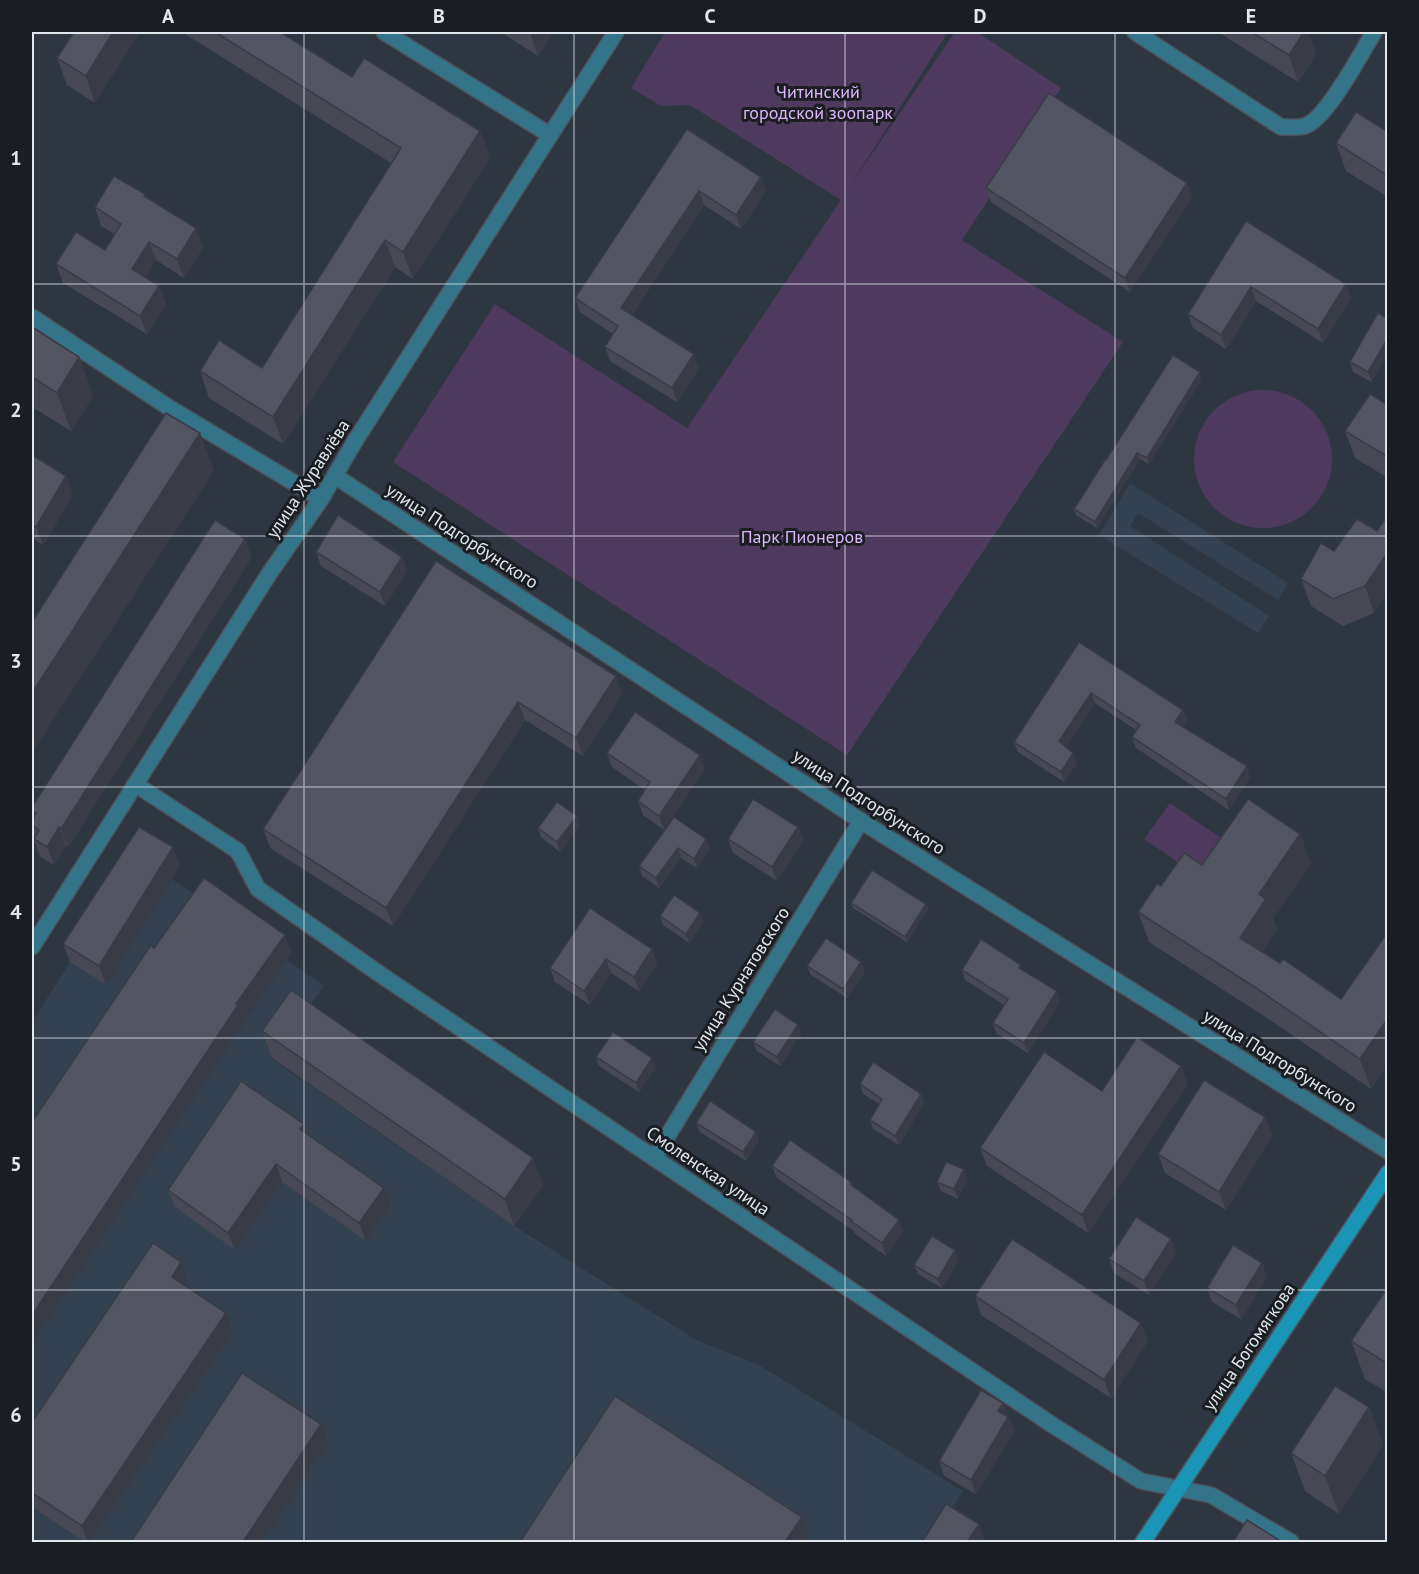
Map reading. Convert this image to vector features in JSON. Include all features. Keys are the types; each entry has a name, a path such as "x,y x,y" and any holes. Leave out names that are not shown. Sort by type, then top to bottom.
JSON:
{"main road":[{"name":"улица Богомягкова","path":"1143,1542 1388,1173"}],"street":[{"path":"384,32 550,135"},
{"name":"улица Журавлёва","path":"32,947 269,574 321,499 355,441 616,32"},
{"path":"1135,32 1281,127 1305,126 1321,116 1374,32"},
{"path":"32,317 168,407 321,499"},
{"name":"улица Подгорбунского","path":"335,476 861,821 1388,1151"},
{"name":"Смоленская улица","path":"135,784 238,850 258,889 404,990 1045,1420 1141,1481 1211,1495 1291,1542"},
{"name":"улица Курнатовского","path":"654,1158 861,821"}],"shaded area":[{"path":"1130,483 1288,583 1278,600 1138,513 1130,526 1269,616 1258,633 1099,535"},
{"path":"172,879 324,986 272,1059 514,1226 698,1341 757,1364 963,1491 931,1542 32,1542 32,1022 70,962 106,985"}],"green space":[{"name":"Парк Пионеров","path":"665,32 948,32 850,186 955,32 977,32 1061,88 962,240 1123,342 847,755 393,462 495,304 687,428 841,200 690,105 661,106 631,88"},
{"path":"1263,390 1289,395 1312,410 1327,433 1332,459 1327,485 1312,508 1289,523 1263,528 1237,523 1214,508 1199,485 1194,459 1199,433 1214,410 1237,395"},
{"path":"1170,803 1240,851 1214,887 1144,839"}],"building":[{"path":"74,32 113,32 86,76 57,58"},
{"path":"215,32 280,32 352,77 364,58 480,131 403,252 385,240 273,417 200,371 219,340 262,368 401,148"},
{"path":"1251,32 1304,32 1289,55"},
{"path":"1049,93 1187,183 1125,278 986,188"},
{"path":"1356,112 1388,132 1388,176 1336,143"},
{"path":"687,129 761,177 736,215 699,191 621,308 694,354 672,388 605,347 618,326 575,298"},
{"path":"114,176 196,228 177,259 149,242 132,269 159,286 140,316 56,264 76,232 105,250 121,224 95,207"},
{"path":"1246,221 1346,284 1318,329 1251,287 1221,335 1188,314"},
{"path":"1378,313 1388,319 1388,338 1368,372 1350,362"},
{"path":"32,327 79,357 57,393 32,377"},
{"path":"1173,355 1200,372 1147,458 1137,453 1095,522 1074,509"},
{"path":"1370,394 1388,405 1388,457 1345,431"},
{"path":"166,413 200,433 32,693 32,622"},
{"path":"32,455 66,476 36,527 32,524"},
{"path":"338,515 402,557 380,592 316,552"},
{"path":"1388,515 1388,552 1365,586 1333,599 1301,579 1321,543 1334,551 1357,519 1377,531"},
{"path":"215,520 245,539 61,829 59,827 47,847 34,839 39,830 32,825 36,813 32,807"},
{"path":"436,561 616,676 576,738 518,702 386,908 263,829"},
{"path":"1079,642 1183,710 1175,722 1247,766 1226,799 1132,737 1140,725 1091,693 1059,741 1073,753 1061,772 1014,742"},
{"path":"635,712 700,755 659,816 638,801 650,782 607,753"},
{"path":"753,799 798,827 772,867 728,839"},
{"path":"1248,799 1300,834 1259,894 1266,899 1240,938 1280,963 1283,959 1341,999 1388,932 1388,1018 1360,1059 1138,912 1157,884 1161,886 1184,853 1202,865"},
{"path":"557,802 577,816 557,842 538,828"},
{"path":"674,817 706,839 694,859 678,848 656,878 639,866"},
{"path":"139,827 173,847 99,966 63,944"},
{"path":"872,870 926,904 905,937 851,903"},
{"path":"204,878 285,935 236,1004 238,1005 32,1315 32,1122 151,945 154,948"},
{"path":"674,895 700,913 686,934 660,916"},
{"path":"590,908 652,949 634,977 606,959 584,991 550,968"},
{"path":"826,938 861,962 843,989 807,966"},
{"path":"981,939 1021,965 1019,968 1057,991 1024,1043 993,1023 1008,999 962,970"},
{"path":"291,990 533,1158 505,1199 262,1031"},
{"path":"775,1009 798,1025 777,1057 753,1042"},
{"path":"613,1032 652,1058 636,1083 596,1057"},
{"path":"1137,1037 1181,1066 1082,1215 980,1148 1044,1052 1102,1091"},
{"path":"873,1062 921,1094 895,1136 870,1120 882,1099 860,1084"},
{"path":"1204,1080 1265,1117 1219,1192 1158,1154"},
{"path":"241,1081 304,1124 300,1129 384,1188 359,1223 276,1164 228,1233 168,1190"},
{"path":"710,1101 756,1132 743,1152 696,1123"},
{"path":"790,1140 851,1182 850,1184 899,1220 882,1243 772,1166"},
{"path":"946,1162 964,1169 954,1189 937,1182"},
{"path":"1136,1217 1171,1239 1144,1281 1109,1259"},
{"path":"932,1236 955,1250 938,1279 914,1265"},
{"path":"1012,1239 1141,1323 1104,1380 975,1296"},
{"path":"153,1243 181,1262 172,1277 226,1313 82,1526 32,1493 32,1422"},
{"path":"1233,1245 1262,1263 1236,1305 1207,1288"},
{"path":"1388,1287 1388,1364 1351,1341"},
{"path":"242,1373 321,1424 243,1542 131,1542"},
{"path":"1335,1386 1369,1407 1325,1476 1291,1453"},
{"path":"981,1390 1003,1403 998,1411 1008,1417 971,1480 939,1461"},
{"path":"615,1396 802,1517 785,1542 520,1542"},
{"path":"946,1504 979,1524 967,1542 922,1542"},
{"path":"1247,1520 1282,1542 1233,1542"}],"park label":[{"name":"Читинский городской зоопарк","path":"818,102"}]}
